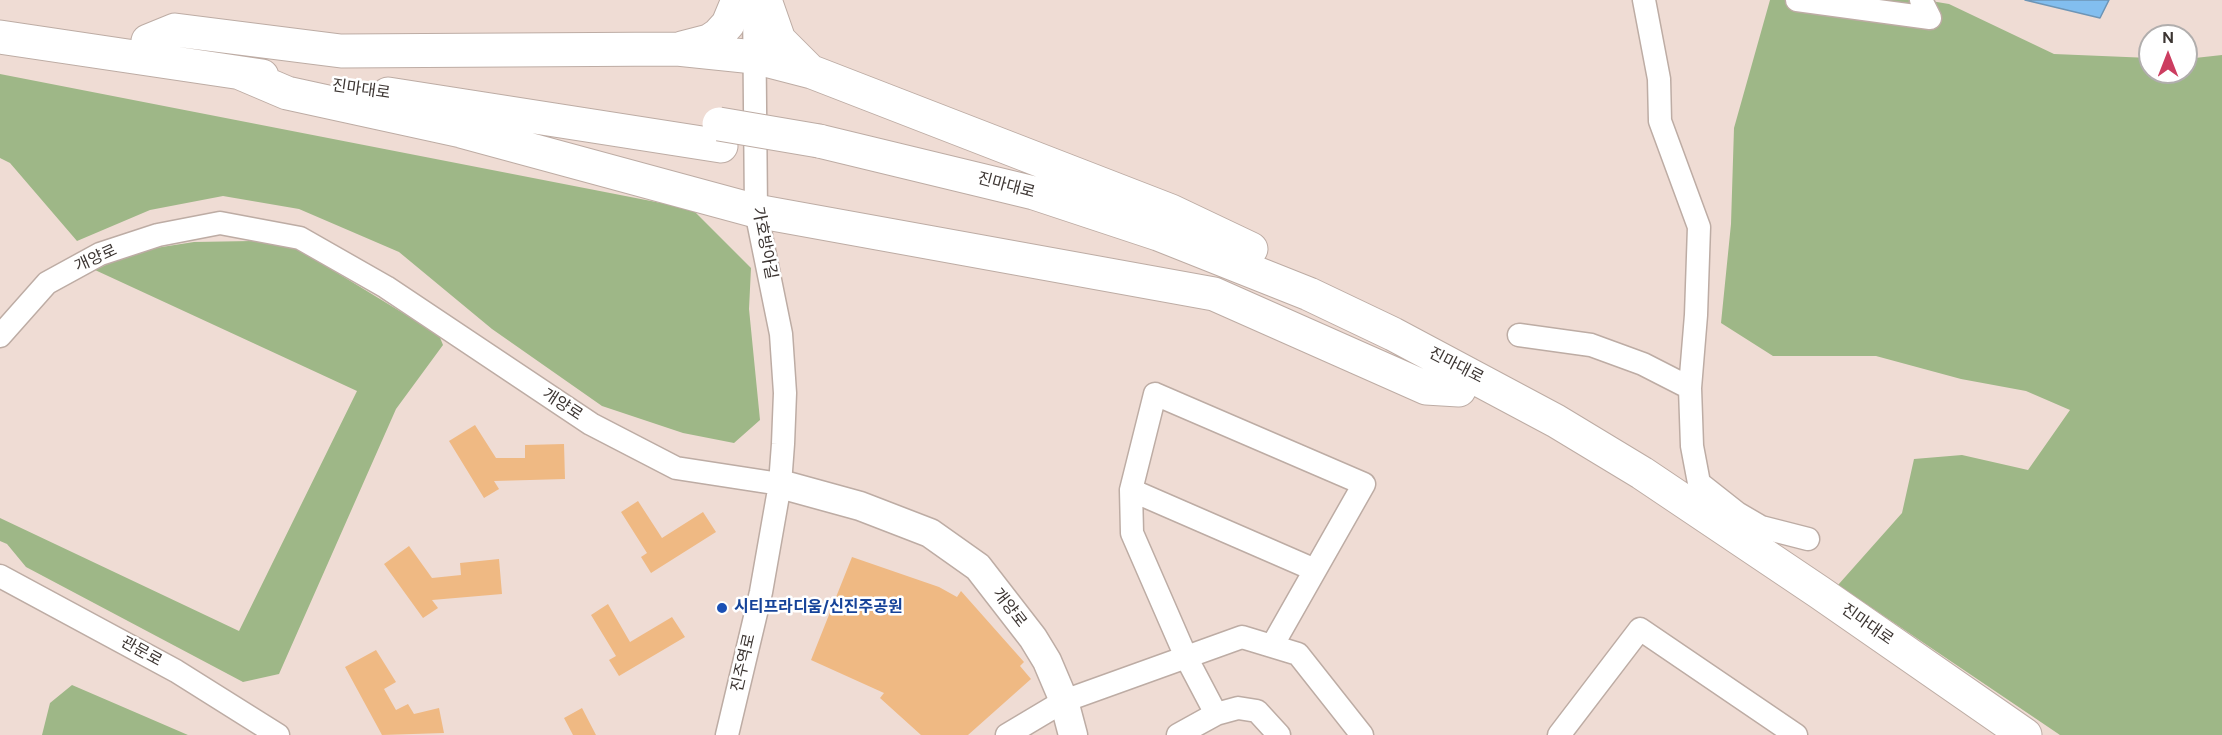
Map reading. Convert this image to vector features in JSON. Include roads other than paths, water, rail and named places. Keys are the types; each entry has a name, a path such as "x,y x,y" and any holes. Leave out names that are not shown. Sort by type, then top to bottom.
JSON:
{"highway":[{"path":"677,49 709,41 718,35 728,24 738,0"},
{"path":"765,0 779,40 812,72"},
{"name":"진마대로","path":"0,16 720,135"},
{"path":"148,40 175,30 341,51 677,49 754,57 812,72 1172,211 1358,302 1393,334"},
{"name":"진마대로","path":"0,37 240,73 720,135"},
{"path":"240,73 286,93 461,131 756,211 1214,294 1426,388 1459,390"},
{"path":"720,135 819,152"},
{"name":"진마대로","path":"819,152 1034,193 1146,230 1309,294 1393,334 1556,421 1642,473 2025,735"},
{"name":"진마대로","path":"819,152 1029,213 1151,253 1300,313 1459,390 1546,438 1631,490 1990,735"}],"main road":[{"name":"개양로","path":"780,484 860,506 930,533 978,567 1033,638 1047,661 1064,701 1073,735"}],"street":[{"name":"가호방아길","path":"754,0 756,211 775,303 784,362 780,484"},
{"path":"1644,0 1659,79 1660,120 1699,227 1696,315 1690,388 1692,446 1699,483 1737,513 1761,528 1808,539"},
{"path":"1797,0 1930,18 1921,0"},
{"name":"개양로","path":"0,336 47,283 100,254 158,235 220,223 243,227 300,238 386,287 591,424 676,468 780,484"},
{"path":"1519,335 1592,345 1643,364 1690,388"},
{"path":"1216,714 1186,657 1132,533 1131,490 1155,394 1364,483 1272,646"},
{"name":"진주역로","path":"727,735 761,592 780,484"},
{"path":"1131,490 1315,570"},
{"name":"관문로","path":"0,576 176,671 278,735"},
{"path":"1558,735 1640,629 1796,735"},
{"path":"1007,735 1064,701 1242,637 1298,654 1362,735"},
{"path":"1178,735 1216,714 1238,708 1257,711 1279,735"}],"water":[{"path":"2025,0 2109,0 2100,18"}],"place":[{"name":"시티프라디움/신진주공원","path":"722,608"}]}
